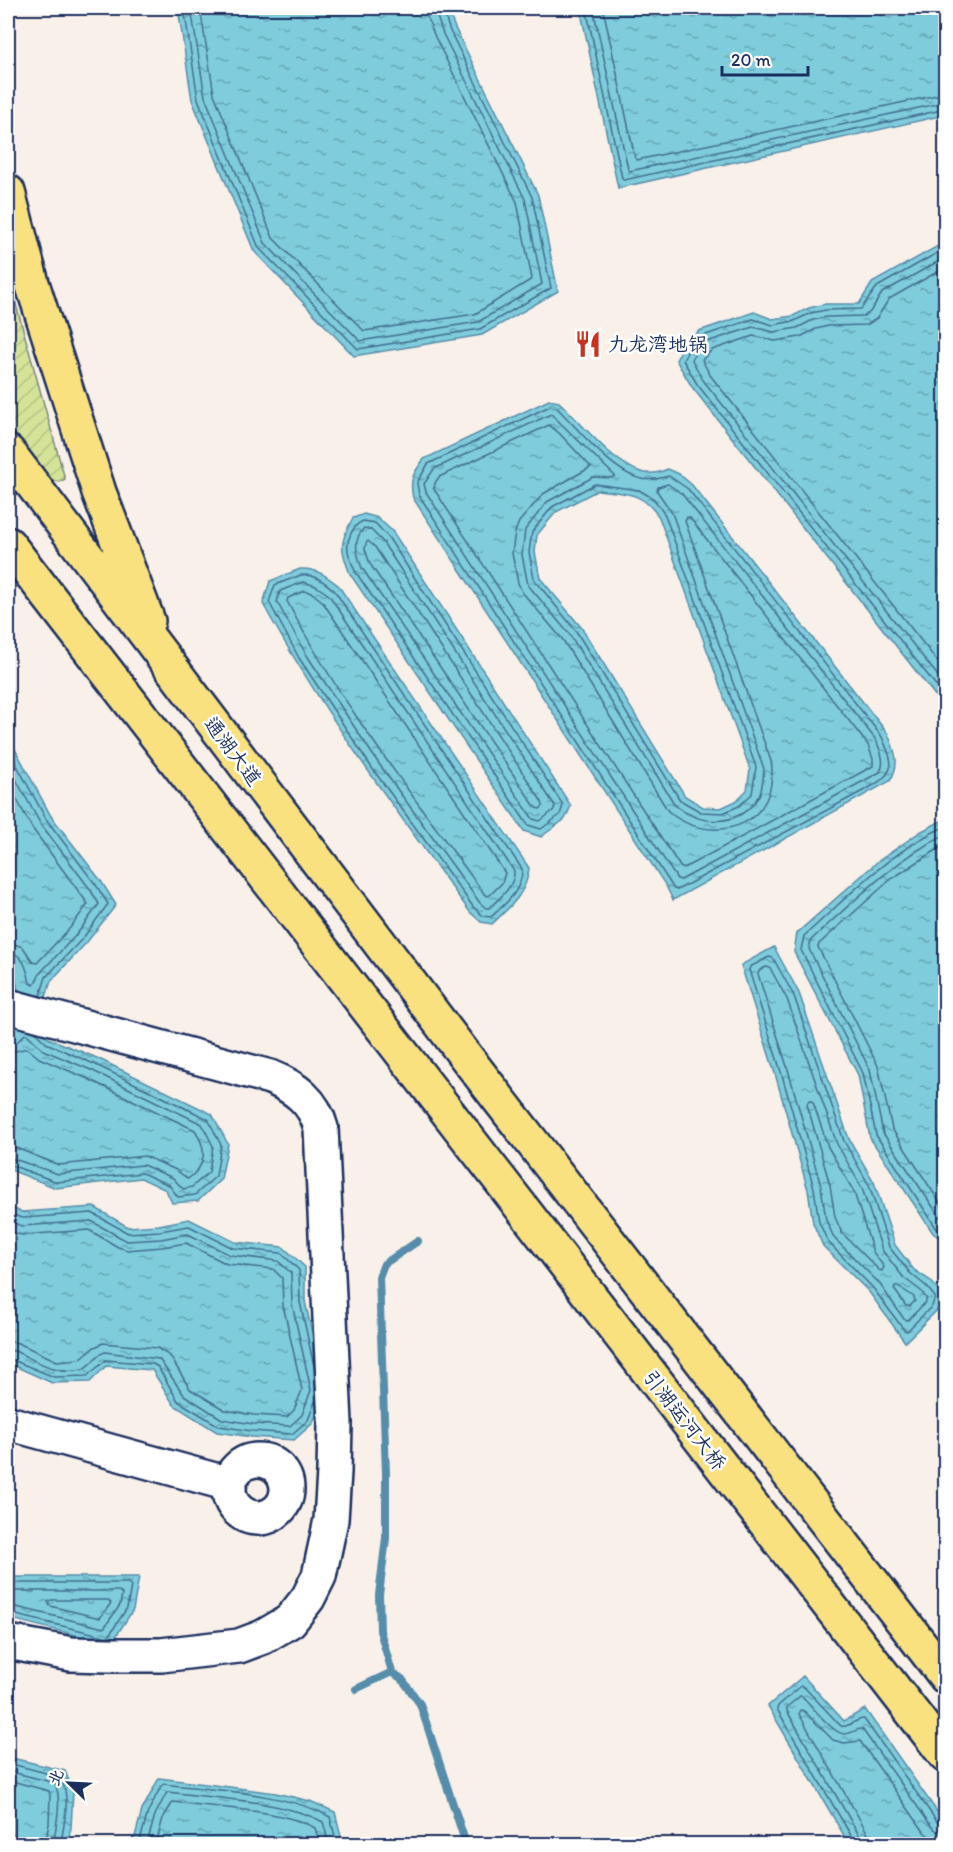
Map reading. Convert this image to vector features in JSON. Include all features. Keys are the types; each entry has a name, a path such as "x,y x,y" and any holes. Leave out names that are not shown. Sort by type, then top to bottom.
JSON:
{"main road":[{"path":"8,192 32,283 99,492 161,656"},
{"name":"通湖大道","path":"8,452 460,1049 945,1677"},
{"name":"引湖运河大桥","path":"8,544 945,1756"}],"street":[{"path":"8,469 40,497"},
{"path":"8,1006 270,1077 296,1089 314,1107 321,1128 335,1423 331,1520 319,1576 308,1598 290,1621 263,1637 239,1646 161,1655 71,1654 8,1641"},
{"path":"8,1423 229,1484"}],"green space":[{"path":"8,276 65,479 59,482 43,474 8,425"}],"water":[{"path":"178,8 447,8 538,195 558,291 482,335 354,356 254,251 192,100"},
{"path":"580,8 945,8 945,115 618,188"},
{"path":"945,242 945,708 692,387 676,360 684,345 699,331 754,312 772,319 793,316 809,308 825,304 859,304 872,283"},
{"path":"549,400 559,402 598,442 630,467 645,473 668,469 679,474 692,485 888,734 895,752 896,763 890,781 673,900 413,498 411,486 413,477 424,459","holes":["598,490 633,495 646,502 659,517 750,769 747,790 736,801 721,808 703,807 685,796 581,627 540,578 535,552 537,535 556,512"]},
{"path":"364,514 378,518 393,532 571,806 565,819 541,837 524,831 350,574 344,558 343,540 353,518"},
{"path":"300,569 320,573 338,585 529,868 528,877 521,892 492,924 481,922 470,912 388,799 310,684 263,604 270,581"},
{"path":"8,736 51,816 101,881 116,905 87,942 51,981 37,1026 48,1038 97,1058 212,1114 228,1144 221,1179 198,1201 172,1203 166,1190 141,1178 56,1188 8,1169 8,1034 22,1008 15,976 8,959"},
{"path":"945,819 945,1242 933,1233 870,1138 858,1075 794,952 797,933 877,862 920,832"},
{"path":"774,947 799,993 849,1139 874,1182 895,1245 914,1270 931,1281 942,1296 938,1309 905,1342 869,1292 823,1246 813,1223 808,1190 741,965"},
{"path":"8,1207 22,1212 94,1207 128,1227 159,1225 189,1219 235,1242 283,1247 305,1267 305,1301 325,1391 313,1423 294,1440 217,1432 174,1405 152,1370 106,1366 90,1382 52,1383 8,1363"},
{"path":"8,1577 139,1577 133,1610 111,1644 8,1618"},
{"path":"803,1676 844,1721 865,1709 945,1823 945,1844 849,1844 768,1706"},
{"path":"8,1757 65,1771 73,1791 71,1828 67,1844 8,1844"},
{"path":"159,1778 276,1793 310,1801 335,1812 343,1844 133,1844 142,1810"}],"waterway":[{"path":"392,1672 380,1631 379,1595 386,1538 386,1474 379,1277 384,1264 418,1241"},
{"path":"356,1689 392,1672 402,1679 420,1704 466,1844"}],"place":[{"name":"九龙湾地锅","path":"588,344"}]}
